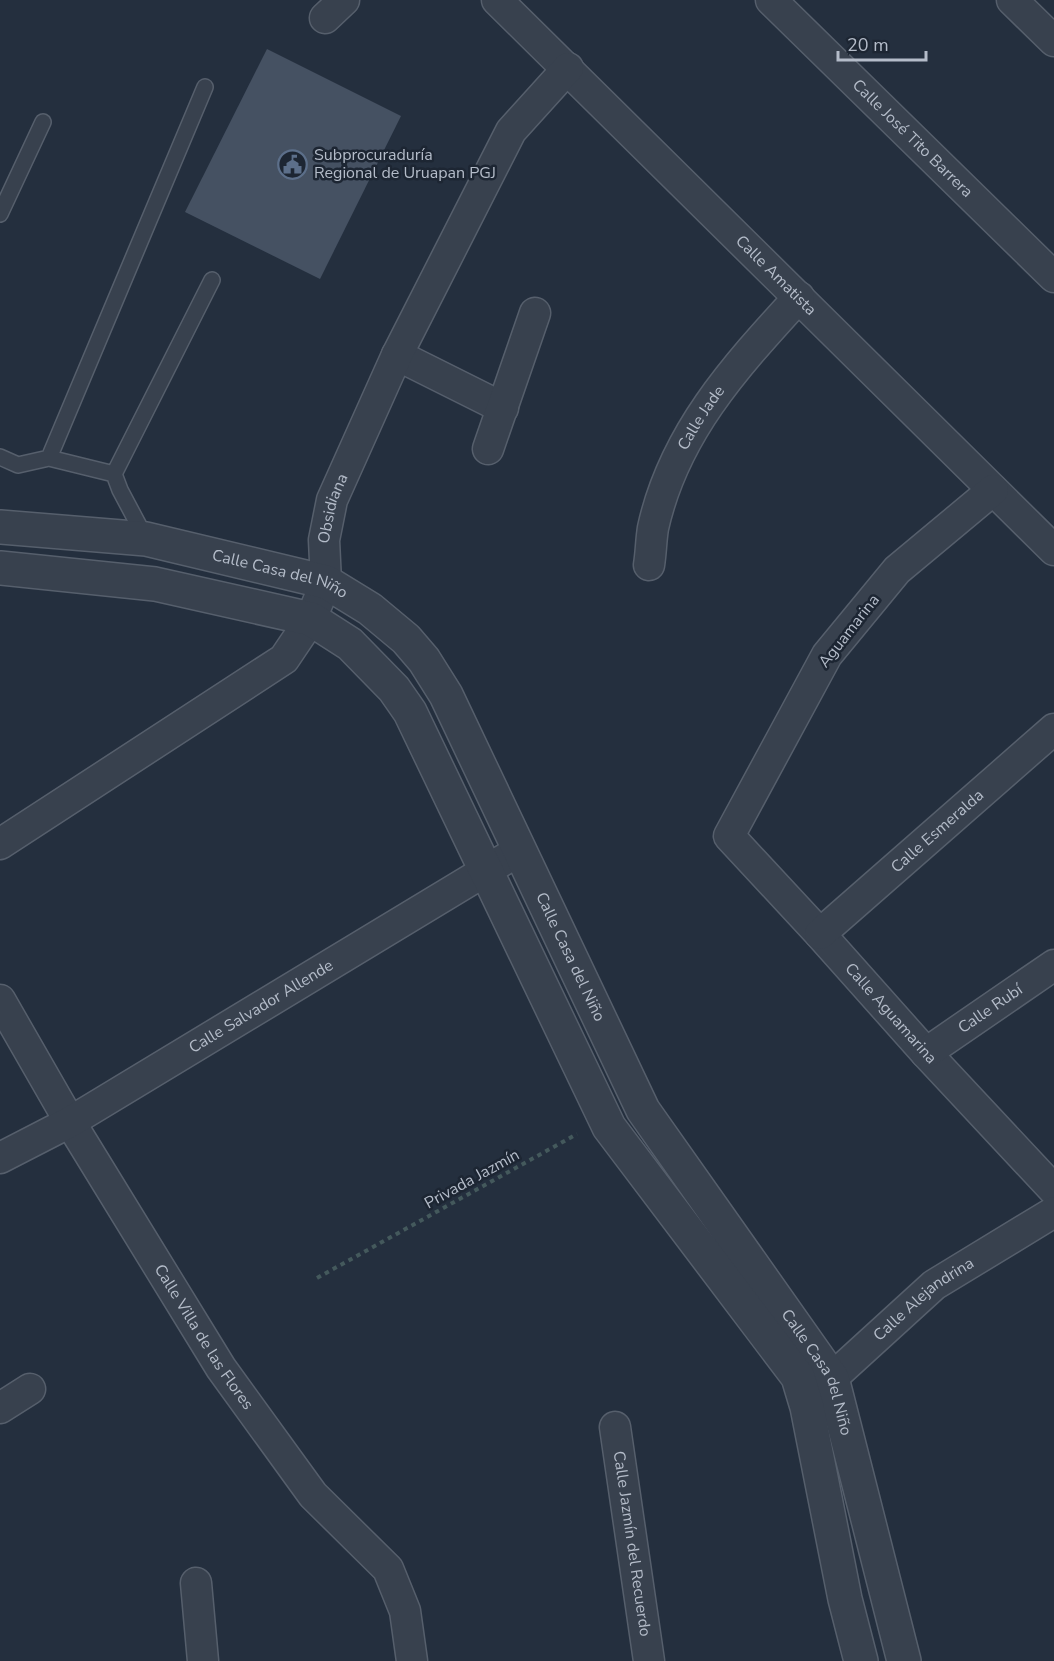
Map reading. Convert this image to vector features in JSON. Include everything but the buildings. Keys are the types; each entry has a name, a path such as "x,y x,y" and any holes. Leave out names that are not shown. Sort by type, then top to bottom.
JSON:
{"street":[{"name":"Calle Amatista","path":"498,0 1054,550"},
{"name":"Calle José Tito Barrera","path":"771,0 1054,277"},
{"path":"1012,0 1054,41"},
{"name":"Obsidiana","path":"0,844 284,659 311,619 326,582 324,540 332,500 397,355 511,131 568,68"},
{"name":"Calle Jade","path":"650,565 653,529 666,485 684,442 728,379 799,297"},
{"path":"488,449 535,313"},
{"path":"397,355 502,408"},
{"name":"Aguamarina","path":"729,836 826,655 897,570 993,490"},
{"name":"Calle Casa del Niño","path":"0,527 146,539 326,582 370,609 406,639 424,660 446,695 643,1110 832,1378 904,1661"},
{"name":"Calle Casa del Niño","path":"0,568 155,584 311,619 350,644 394,689 410,712 609,1127 798,1377 807,1407 844,1599 861,1661"},
{"name":"Calle Esmeralda","path":"820,934 1054,729"},
{"name":"Calle Aguamarina","path":"729,836 1054,1190"},
{"name":"Calle Salvador Allende","path":"0,1158 70,1122 520,849"},
{"name":"Calle Rubí","path":"926,1053 1054,965"},
{"name":"Calle Villa de las Flores","path":"0,1000 70,1122 220,1368 313,1495 388,1569 405,1611 412,1661"},
{"name":"Calle Alejandrina","path":"807,1407 832,1378 934,1285 1054,1212"},
{"path":"0,1408 30,1389"},
{"name":"Calle Jazmín del Recuerdo","path":"615,1427 649,1661"},
{"path":"196,1583 203,1661"}],"lane":[{"path":"50,458 205,87"},
{"path":"0,214 44,122"},
{"path":"146,539 114,474 212,280"},
{"path":"0,457 18,465 50,458 114,474"}],"path":[{"name":"Privada Jazmín","path":"317,1278 605,1119"}],"place":[{"name":"Subprocuraduría Regional de Uruapan PGJ","path":"293,164"}]}
